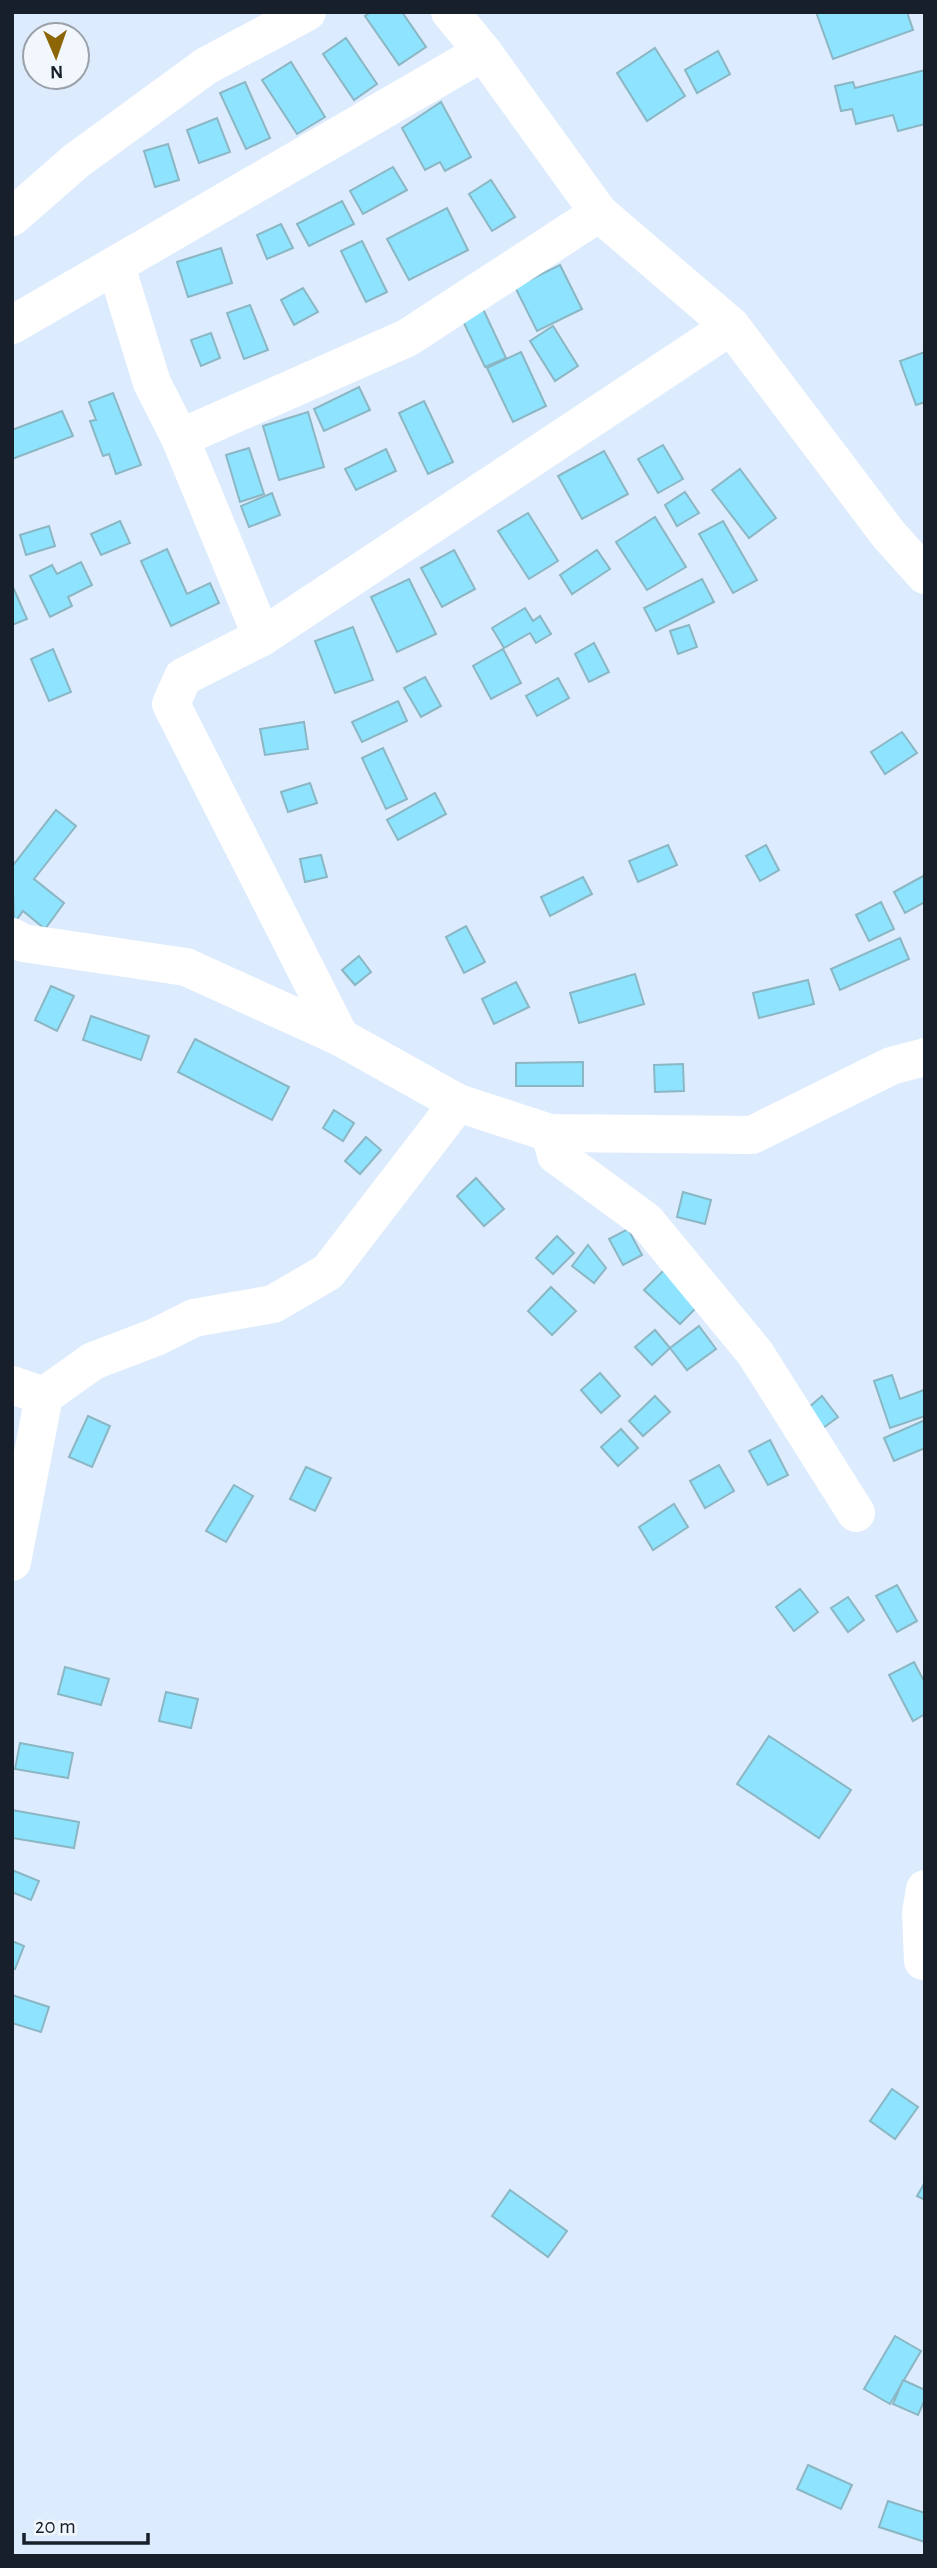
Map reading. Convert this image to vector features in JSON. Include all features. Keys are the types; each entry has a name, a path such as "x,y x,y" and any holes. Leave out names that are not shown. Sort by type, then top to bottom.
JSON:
{"street":[{"path":"12,217 76,161 206,66 307,12"},
{"path":"450,12 483,52 599,213 731,326 889,536 925,575"},
{"path":"12,325 483,52"},
{"path":"180,438 407,338 599,213"},
{"path":"116,266 152,383 180,438 262,637"},
{"path":"340,1037 171,704 183,677 262,637 731,326"},
{"path":"12,936 23,943 186,967 340,1037 458,1103 550,1133 752,1135 891,1066 925,1058"},
{"path":"12,1562 28,1391 194,1318 273,1304 328,1272 458,1103"},
{"path":"550,1133 556,1155 646,1221 755,1353 856,1513"},
{"path":"923,1961 921,1913 925,1889"}],"building":[{"path":"371,12 402,12 426,47 399,65 365,16"},
{"path":"816,12 907,12 913,30 833,59"},
{"path":"346,38 377,84 354,100 323,54"},
{"path":"655,48 685,96 647,121 617,73"},
{"path":"718,51 730,74 697,93 685,70"},
{"path":"291,62 325,117 297,134 262,80"},
{"path":"925,70 925,124 898,131 893,115 856,124 852,109 841,111 835,86 853,82 855,88"},
{"path":"245,82 270,138 246,149 220,93"},
{"path":"441,102 471,157 445,171 440,162 425,170 402,128"},
{"path":"217,118 230,152 199,163 187,130"},
{"path":"168,144 179,180 155,187 144,151"},
{"path":"393,167 407,190 363,214 350,191"},
{"path":"491,180 515,217 492,231 469,194"},
{"path":"342,201 354,224 309,246 297,224"},
{"path":"447,208 468,250 409,280 387,239"},
{"path":"281,224 293,248 267,259 257,235"},
{"path":"362,241 387,292 366,302 341,251"},
{"path":"221,248 232,283 188,297 177,262"},
{"path":"560,265 582,309 537,331 515,287"},
{"path":"303,288 318,312 294,325 281,300"},
{"path":"250,305 268,350 244,359 227,313"},
{"path":"483,309 506,358 485,367 462,319"},
{"path":"553,326 578,366 555,381 530,341"},
{"path":"211,333 220,358 201,366 191,340"},
{"path":"521,352 546,406 513,422 487,368"},
{"path":"925,352 925,402 916,405 900,361"},
{"path":"359,387 370,410 324,431 314,409"},
{"path":"113,393 141,465 116,474 109,454 103,456 90,421 96,420 89,402"},
{"path":"424,401 453,462 428,474 399,413"},
{"path":"62,411 73,436 12,459 12,430"},
{"path":"308,412 324,467 279,480 263,426"},
{"path":"663,445 683,479 658,493 638,459"},
{"path":"249,448 264,494 240,502 226,455"},
{"path":"386,449 396,471 356,490 345,469"},
{"path":"604,451 628,494 582,519 558,476"},
{"path":"740,469 776,518 749,538 712,490"},
{"path":"685,492 699,513 677,526 665,505"},
{"path":"272,493 280,515 249,527 241,506"},
{"path":"528,513 558,561 529,579 498,531"},
{"path":"655,517 686,567 647,590 616,542"},
{"path":"120,521 130,543 101,555 91,534"},
{"path":"723,521 757,580 733,593 699,534"},
{"path":"49,526 55,546 26,555 20,535"},
{"path":"167,549 187,594 210,583 219,603 171,626 141,561"},
{"path":"454,550 475,589 442,607 421,568"},
{"path":"597,550 610,569 572,594 560,575"},
{"path":"81,562 92,585 68,597 72,606 50,617 30,576 52,565 57,574"},
{"path":"409,579 436,634 397,652 371,597"},
{"path":"702,579 714,602 656,631 644,608"},
{"path":"12,585 27,619 12,625"},
{"path":"525,608 533,621 540,616 551,634 536,643 530,633 504,648 492,628"},
{"path":"689,625 697,647 678,654 670,631"},
{"path":"353,627 373,680 335,693 315,641"},
{"path":"594,643 609,672 589,682 575,654"},
{"path":"53,649 71,692 49,701 31,659"},
{"path":"503,649 521,683 491,699 473,666"},
{"path":"425,677 441,706 421,717 404,688"},
{"path":"558,678 569,698 537,716 526,696"},
{"path":"398,701 407,721 362,742 352,722"},
{"path":"304,722 308,749 265,755 260,729"},
{"path":"902,732 917,753 885,774 871,752"},
{"path":"383,748 407,799 386,809 362,758"},
{"path":"310,783 317,803 288,812 281,792"},
{"path":"435,793 446,814 398,840 387,820"},
{"path":"56,810 76,826 34,879 64,903 45,929 23,911 14,923 12,862 14,864"},
{"path":"668,845 677,865 638,882 629,861"},
{"path":"766,845 779,870 760,881 746,856"},
{"path":"321,855 327,877 305,882 300,859"},
{"path":"925,875 925,902 905,913 894,892"},
{"path":"583,877 592,894 550,916 541,897"},
{"path":"881,902 894,929 869,941 856,915"},
{"path":"466,926 485,962 464,973 446,937"},
{"path":"900,938 909,959 840,990 831,969"},
{"path":"359,956 371,972 355,985 342,970"},
{"path":"635,974 644,1004 579,1023 570,993"},
{"path":"808,980 814,1004 759,1018 753,993"},
{"path":"516,982 529,1007 494,1024 482,999"},
{"path":"51,986 74,996 57,1031 35,1020"},
{"path":"91,1016 149,1036 141,1060 83,1040"},
{"path":"195,1039 289,1087 272,1120 178,1072"},
{"path":"583,1062 583,1086 516,1086 516,1063"},
{"path":"683,1064 684,1091 655,1092 654,1065"},
{"path":"334,1110 354,1123 343,1141 323,1128"},
{"path":"366,1137 381,1150 360,1174 345,1161"},
{"path":"476,1178 504,1209 484,1226 457,1196"},
{"path":"683,1192 711,1200 705,1224 677,1217"},
{"path":"628,1229 642,1255 623,1265 609,1239"},
{"path":"557,1236 574,1253 553,1274 536,1258"},
{"path":"588,1245 606,1268 594,1283 572,1266"},
{"path":"666,1268 701,1303 680,1324 644,1290"},
{"path":"551,1287 576,1311 552,1335 528,1311"},
{"path":"699,1326 716,1349 687,1370 670,1348"},
{"path":"655,1330 670,1348 652,1365 635,1347"},
{"path":"600,1373 620,1396 601,1413 581,1390"},
{"path":"892,1375 900,1399 924,1390 925,1416 890,1428 874,1381"},
{"path":"655,1396 670,1412 643,1436 629,1421"},
{"path":"822,1396 838,1417 823,1428 808,1408"},
{"path":"88,1416 110,1426 92,1467 69,1457"},
{"path":"925,1420 925,1448 894,1461 884,1438"},
{"path":"621,1429 638,1448 618,1466 601,1447"},
{"path":"770,1440 788,1475 768,1485 749,1451"},
{"path":"719,1465 734,1491 705,1508 690,1481"},
{"path":"306,1467 331,1478 315,1511 290,1499"},
{"path":"234,1485 253,1496 226,1542 206,1531"},
{"path":"674,1504 688,1527 653,1550 639,1527"},
{"path":"897,1585 917,1621 897,1632 876,1596"},
{"path":"800,1589 818,1612 794,1631 776,1607"},
{"path":"848,1597 864,1620 848,1632 831,1608"},
{"path":"914,1662 925,1683 925,1714 913,1721 889,1675"},
{"path":"65,1667 109,1679 101,1705 58,1694"},
{"path":"166,1692 198,1699 191,1728 159,1721"},
{"path":"769,1736 851,1790 819,1838 737,1784"},
{"path":"20,1743 73,1753 68,1778 15,1769"},
{"path":"12,1810 79,1822 74,1848 12,1838"},
{"path":"12,1870 39,1881 31,1900 12,1892"},
{"path":"12,1941 24,1946 15,1969 12,1968"},
{"path":"12,1995 49,2007 41,2032 12,2023"},
{"path":"892,2089 918,2107 895,2139 870,2121"},
{"path":"925,2182 925,2200 917,2196"},
{"path":"510,2190 567,2231 548,2257 492,2216"},
{"path":"895,2336 921,2351 890,2404 864,2389"},
{"path":"903,2380 925,2390 925,2399 918,2415 893,2404"},
{"path":"808,2465 852,2485 841,2509 797,2489"},
{"path":"888,2501 925,2513 925,2542 879,2527"}]}
